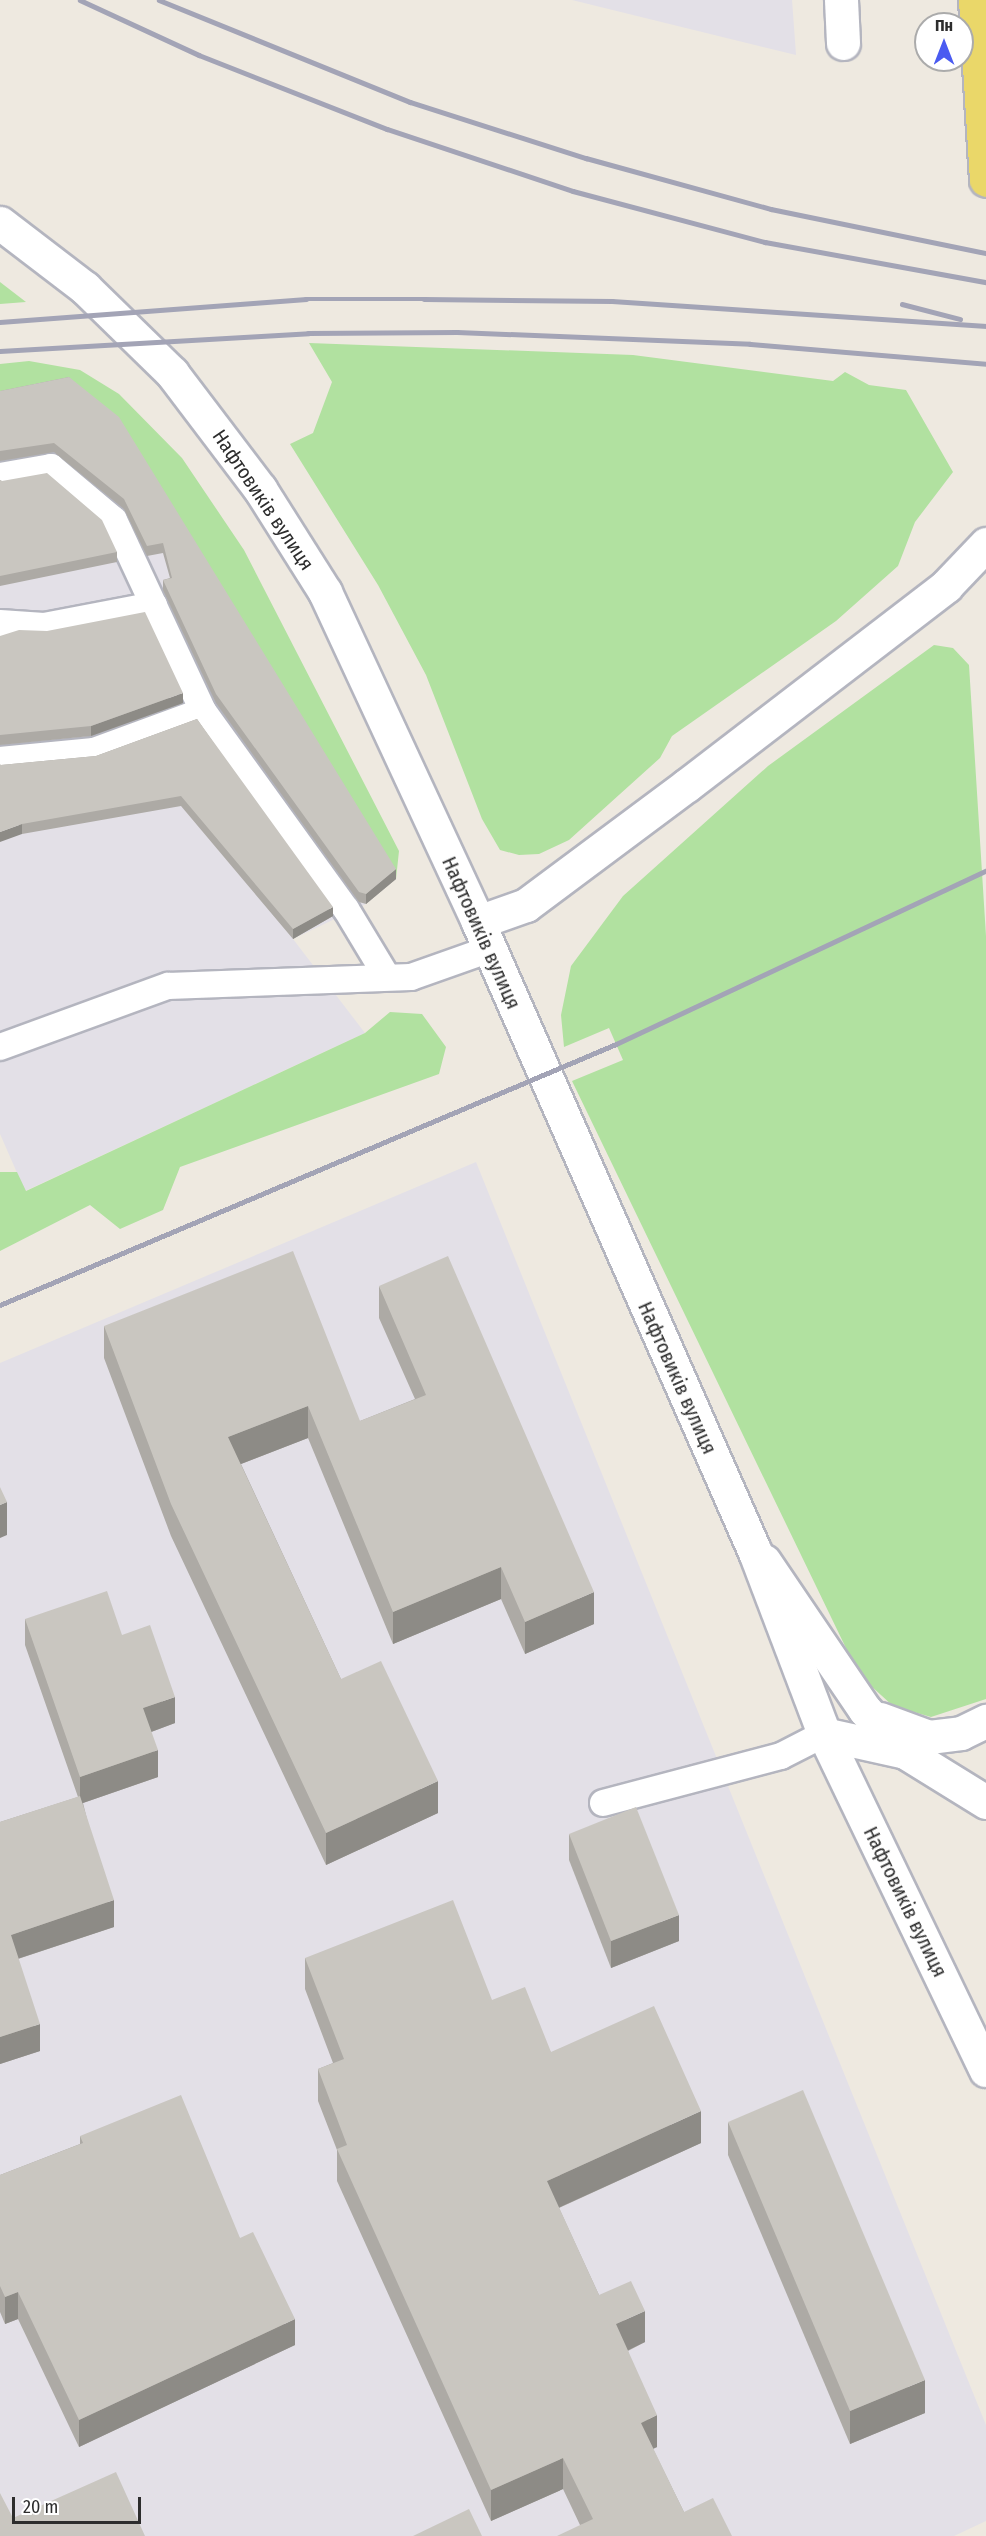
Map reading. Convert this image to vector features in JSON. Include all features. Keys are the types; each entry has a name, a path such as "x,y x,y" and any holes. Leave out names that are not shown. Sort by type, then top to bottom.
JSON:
{"main road":[{"path":"975,0 986,180"}],"street":[{"path":"841,0 843,43"},
{"name":"Нафтовиків вулиця","path":"0,222 85,288 172,373 260,489 325,592 484,936 755,1551 824,1734 986,2070"},
{"path":"484,936 678,792 946,586 986,544"},
{"path":"755,1551 777,1574 865,1710 905,1752 986,1802"},
{"path":"865,1710 903,1731 929,1737 961,1733 986,1721"},
{"path":"824,1734 905,1752"}],"lane":[{"path":"0,476 51,467 114,520 203,711 346,909 387,977"},
{"path":"0,623 44,626 154,605"},
{"path":"0,760 94,751 203,711"},
{"path":"0,1047 168,986 411,976 484,936"},
{"path":"603,1803 781,1756 824,1734"}],"shaded area":[{"path":"572,0 792,0 796,55"},
{"path":"0,400 119,427 396,879 366,904 293,939 365,1033 25,1191 0,1134"},
{"path":"476,1162 986,2425 986,2521 954,2536 0,2536 0,1363"}],"green space":[{"path":"0,282 26,302 0,304"},
{"path":"309,343 633,355 833,381 845,372 869,385 906,390 953,472 915,522 898,566 836,621 672,736 660,758 569,840 539,854 519,855 500,850 482,819 426,675 378,585 290,444 313,433 332,382"},
{"path":"29,361 80,370 119,394 182,458 244,550 399,851 396,879 119,427 0,400 0,364"},
{"path":"934,645 953,648 969,665 986,936 986,1699 931,1717 893,1706 859,1675 572,1081 623,1060 609,1028 564,1047 561,1015 571,966 623,896 768,766"},
{"path":"390,1012 422,1014 446,1047 439,1074 180,1167 163,1210 120,1229 90,1205 0,1251 0,1172 17,1172 26,1191 365,1033"}],"building":[{"path":"69,377 119,417 396,869 366,894 359,892 216,694 163,580 172,578 163,543 147,546 124,499 54,443 0,451 0,391"},
{"path":"47,473 102,520 117,552 0,576 0,480"},
{"path":"145,612 183,693 91,726 0,735 0,636 19,630 47,631"},
{"path":"197,719 333,907 293,929 181,796 22,824 0,832 0,764 96,756"},
{"path":"293,1251 360,1421 426,1395 379,1286 448,1256 594,1592 525,1622 501,1567 393,1612 308,1406 228,1437 341,1679 381,1661 438,1781 326,1833 171,1504 104,1326"},
{"path":"0,1487 7,1502 0,1505"},
{"path":"107,1591 122,1635 150,1625 175,1697 143,1708 158,1750 80,1777 25,1619"},
{"path":"80,1796 114,1900 11,1935 40,2024 0,2037 0,1822"},
{"path":"636,1807 679,1915 611,1941 569,1834"},
{"path":"453,1900 492,2000 525,1987 551,2052 654,2006 701,2111 547,2181 599,2295 631,2281 645,2311 616,2324 657,2415 641,2423 684,2512 713,2498 732,2536 557,2536 593,2519 563,2458 491,2490 337,2149 347,2145 318,2069 344,2059 305,1958"},
{"path":"803,2090 925,2380 850,2411 728,2122"},
{"path":"181,2095 240,2238 253,2232 295,2319 79,2420 18,2292 5,2297 0,2286 0,2175 83,2143 80,2136"},
{"path":"116,2472 145,2536 0,2536 0,2493 13,2518"},
{"path":"469,2509 482,2536 413,2536"}],"railway":[{"path":"80,0 199,55 387,129 573,191 765,242 986,282"},
{"path":"159,0 410,102 586,158 771,209 986,253"},
{"path":"0,322 306,299 424,299 612,301 986,326"},
{"path":"902,304 960,319"},
{"path":"0,351 308,333 457,332 750,344 986,364"},
{"path":"0,1305 616,1044 986,871"}]}
